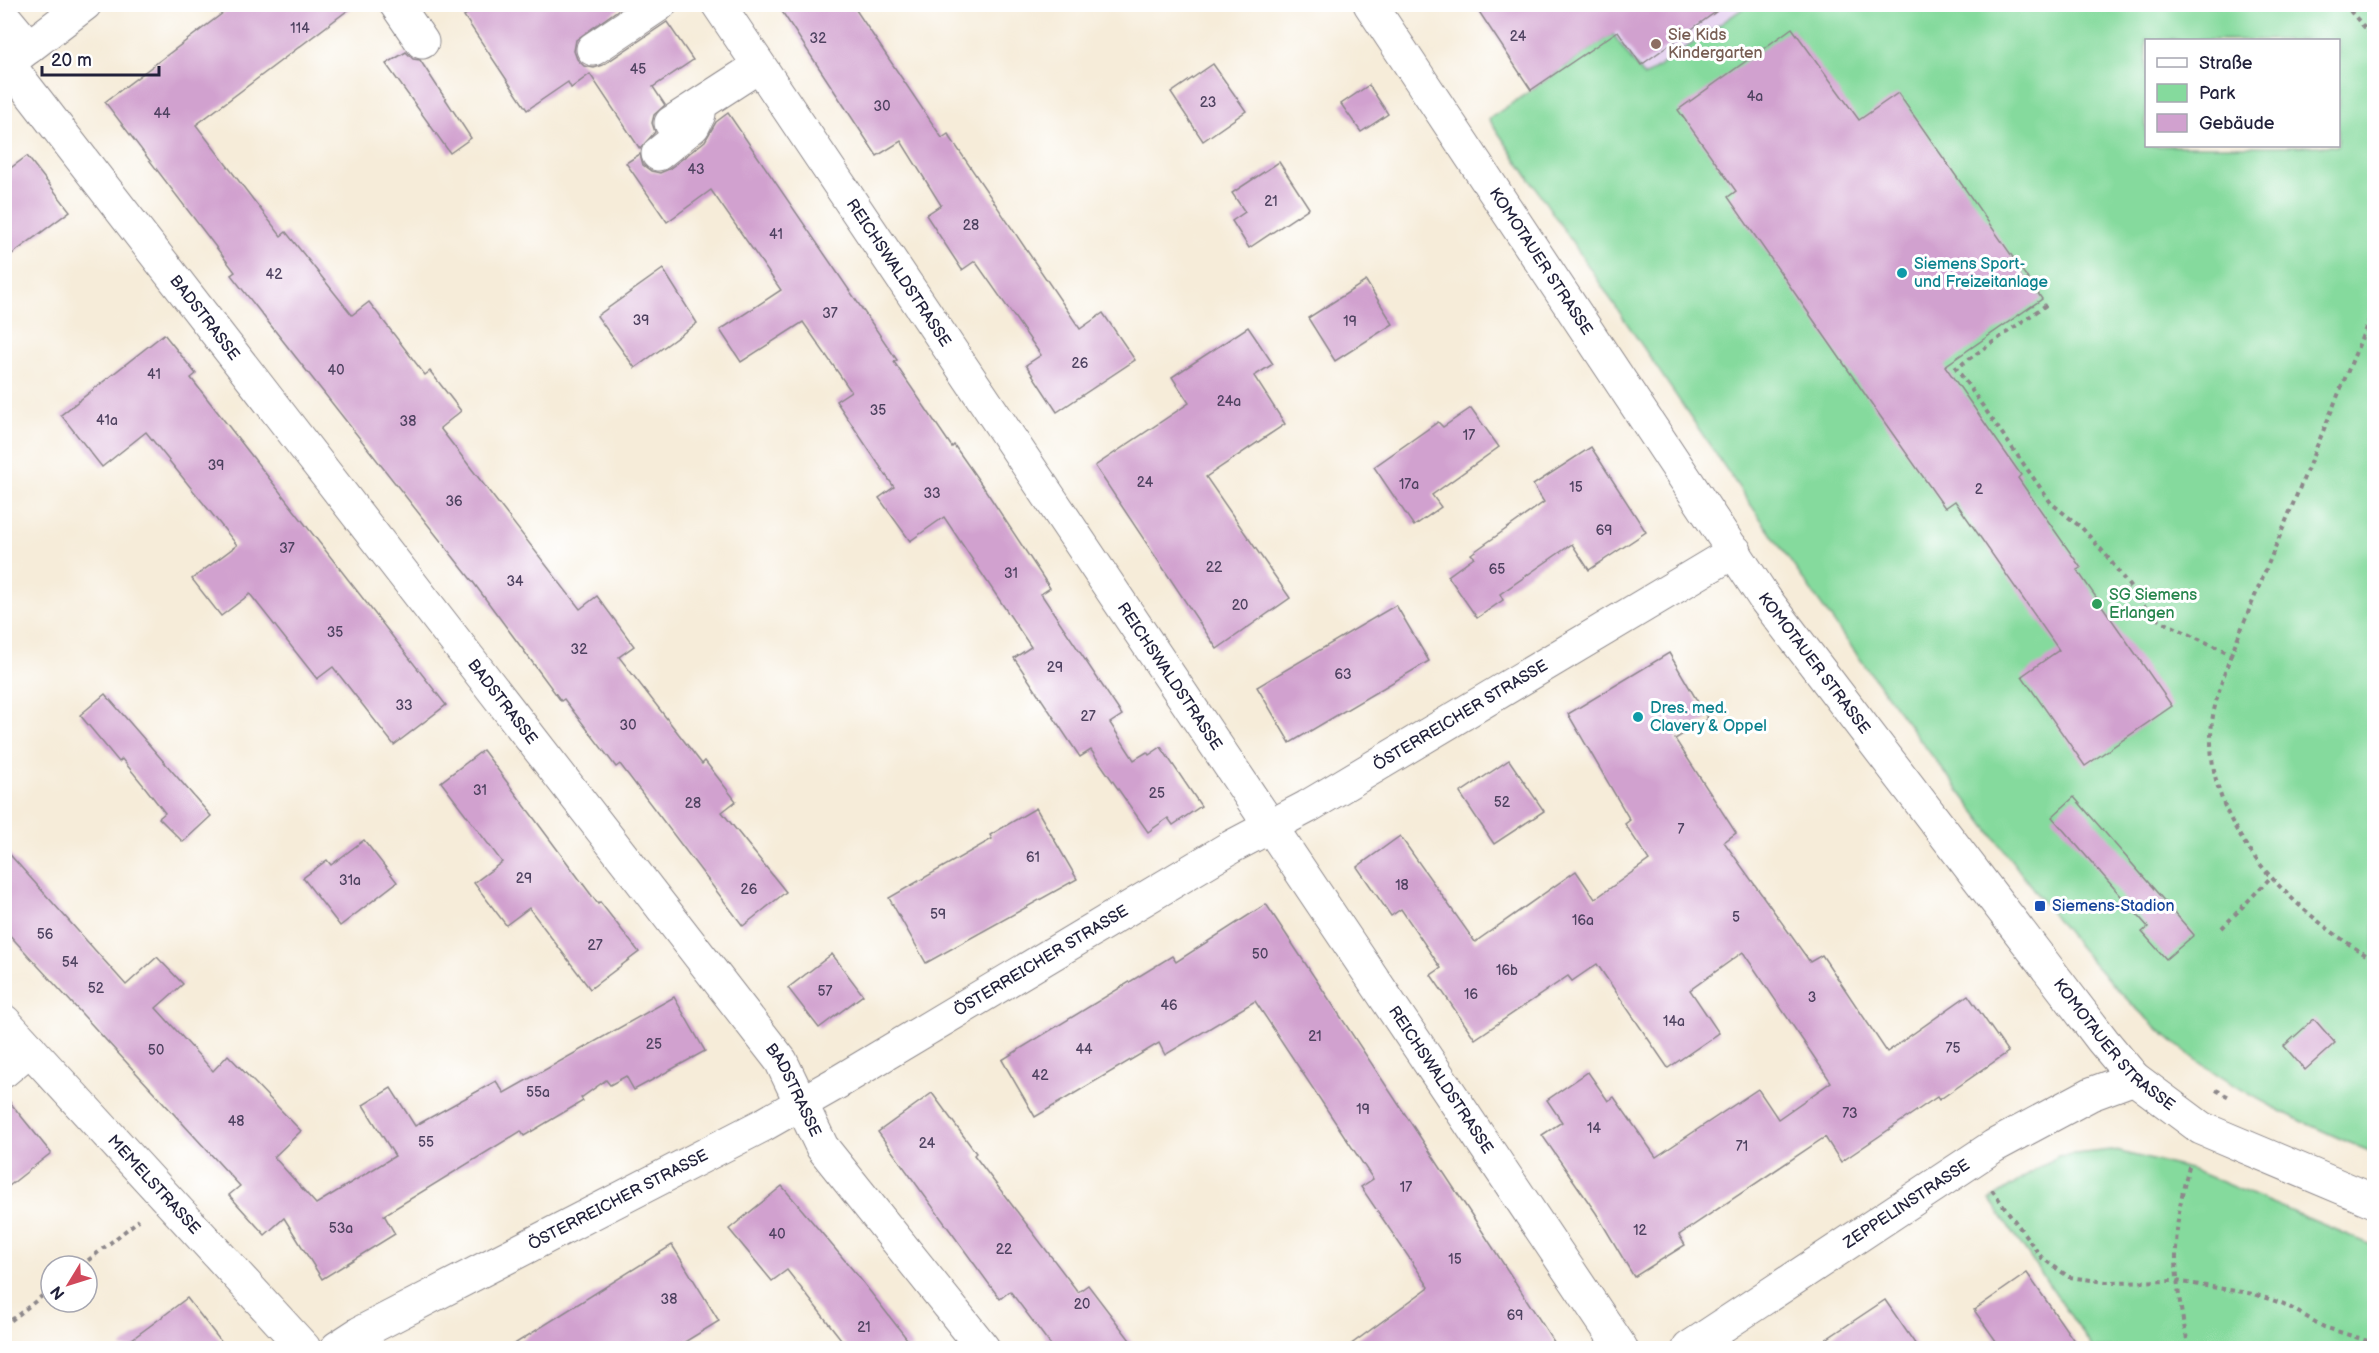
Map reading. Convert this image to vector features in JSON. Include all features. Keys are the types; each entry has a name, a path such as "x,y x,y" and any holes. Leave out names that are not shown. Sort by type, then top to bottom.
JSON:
{"street":[{"path":"14,59 85,4"},
{"path":"396,4 422,42"},
{"path":"593,49 660,4"},
{"name":"REICHSWALDSTRASSE","path":"718,4 1621,1348"},
{"name":"KOMOTAUER STRASSE","path":"1370,4 1765,599 2061,990 2134,1078 2176,1111 2216,1136 2374,1201"},
{"name":"BADSTRASSE","path":"4,17 14,59 781,1062 822,1147 983,1348"},
{"path":"671,123 759,66"},
{"path":"658,154 693,126 704,102"},
{"name":"ÖSTERREICHER STRASSE","path":"336,1348 370,1328 801,1103 1269,827 1307,807 1735,551"},
{"name":"MEMELSTRASSE","path":"4,1021 304,1348"},
{"path":"4,1071 30,1049"},
{"name":"ZEPPELINSTRASSE","path":"1689,1348 1971,1161 2091,1094 2134,1078"}],"path":[{"path":"2344,4 2374,38"},
{"path":"2046,305 1956,368 2051,503 2090,537 2148,611 2170,626 2231,654"},
{"path":"2374,308 2231,654 2215,702 2211,739 2221,794 2238,832 2270,878 2333,935 2374,960"},
{"path":"2222,928 2270,878"},
{"path":"1971,1161 2042,1258 2069,1276 2106,1282 2176,1281 2254,1294 2284,1304 2324,1327 2374,1343"},
{"path":"2189,1348 2176,1281 2174,1245 2182,1192 2191,1161"},
{"path":"96,1254 166,1198"},
{"path":"4,1326 39,1298"}],"shaded area":[{"name":"Sie Kids Kindergarten","path":"1521,5 1748,5 1643,77 1563,68"}],"green space":[{"name":"SG Siemens Erlangen","path":"1748,5 2374,5 2374,1153 2296,1118 2221,1077 2175,1043 2116,988 2036,894 1900,714 1721,461 1489,119 1613,34 1644,77"},
{"path":"2112,1150 2193,1170 2374,1246 2374,1348 2093,1348 1990,1200 2057,1156"}],"building":[{"path":"235,4 356,4 196,125 281,236 286,232 352,315 369,302 425,375 430,371 461,411 440,428 580,609 597,596 634,646 619,657 702,764 705,761 736,801 722,812 786,892 743,926 620,764 616,767 564,699 561,701 473,582 231,275 235,272 105,102"},
{"path":"480,4 626,4 576,40 574,51 577,59 584,66 594,68 603,65 667,22 693,60 653,87 665,105 654,115 652,123 655,132 640,149 590,74 571,88 568,82 527,110 464,16"},
{"path":"777,4 852,4 942,138 948,134 1080,329 1103,313 1135,360 1057,412 1026,365 1041,355 975,261 962,270 926,215 941,205 901,141 877,156"},
{"name":"Sie Kids Kindergarten","path":"1474,4 1727,4 1641,65 1618,31 1531,90"},
{"path":"1792,28 1859,120 1898,93 2042,299 1945,366 2021,475 2018,478 2081,568 2077,570 2172,706 2085,766 2022,676 2059,650 1955,501 1945,508 1728,197 1736,191 1678,110"},
{"path":"406,52 413,59 420,60 471,138 450,153 386,64"},
{"path":"1213,64 1246,111 1203,141 1171,93"},
{"path":"1369,85 1388,114 1361,132 1341,104"},
{"path":"728,113 897,360 894,362 952,447 954,445 984,488 1050,588 1041,594 1122,715 1110,723 1134,760 1147,752 1149,755 1161,747 1201,806 1173,825 1168,818 1148,832 1091,750 1080,757 1014,658 1031,647 944,517 910,541 879,498 894,487 836,401 851,391 803,322 741,362 720,330 781,290 711,190 667,222 626,163 640,154 643,165 651,171 660,173 669,169 705,141 716,122"},
{"path":"27,156 70,211 4,260 4,173"},
{"path":"1279,162 1309,208 1249,248 1232,221 1245,212 1232,193"},
{"path":"663,269 697,323 635,368 597,316"},
{"path":"1366,281 1393,324 1335,361 1308,318"},
{"path":"1248,327 1273,364 1254,376 1285,424 1206,477 1290,598 1217,649 1095,466 1189,403 1172,377"},
{"path":"164,334 196,374 191,378 446,705 394,745 333,667 317,679 250,594 221,616 192,579 237,545 146,432 102,467 61,415"},
{"path":"1471,408 1499,447 1432,495 1441,507 1414,526 1374,467 1438,422 1443,427"},
{"path":"1591,447 1646,532 1589,570 1572,544 1500,594 1503,600 1477,618 1448,576 1474,557 1471,554 1544,502 1533,485"},
{"path":"1396,605 1429,661 1290,743 1257,687"},
{"path":"1669,653 1708,719 1675,739 1736,833 1724,842 1810,962 1822,955 1887,1052 1968,995 2008,1052 1939,1100 1937,1097 1841,1162 1825,1137 1679,1235 1685,1245 1634,1277 1596,1213 1542,1135 1562,1122 1547,1100 1588,1072 1608,1101 1614,1097 1656,1157 1758,1089 1778,1119 1831,1082 1743,952 1690,990 1719,1033 1668,1068 1597,964 1572,981 1568,976 1475,1039 1431,975 1441,968 1401,909 1391,916 1357,867 1400,836 1475,942 1576,871 1595,899 1649,860 1625,824 1630,820 1568,714"},
{"path":"105,694 211,816 183,842 159,818 165,813 144,786 122,759 119,762 80,715"},
{"path":"483,750 598,904 600,902 639,952 590,989 529,908 506,925 474,883 502,862 441,782"},
{"path":"1509,760 1544,811 1494,844 1460,793"},
{"path":"2074,797 2194,935 2166,959 2142,932 2148,927 2052,817"},
{"path":"1036,808 1077,879 926,963 889,898 992,839 990,835"},
{"path":"364,840 397,882 340,926 303,878 327,860 331,865"},
{"path":"4,848 126,985 157,957 183,984 156,1008 213,1071 228,1055 301,1131 274,1157 316,1204 395,1156 363,1105 391,1088 415,1126 496,1081 504,1093 674,997 705,1051 634,1090 626,1076 610,1085 606,1080 581,1098 583,1101 524,1136 521,1131 384,1215 395,1234 322,1279 284,1218 265,1235 229,1195 240,1186 4,929"},
{"path":"1266,904 1558,1348 1346,1348 1429,1287 1361,1187 1373,1179 1255,1001 1165,1055 1159,1043 1035,1117 1002,1060 1172,956 1176,962"},
{"path":"832,954 863,995 819,1028 788,988"},
{"path":"2314,1019 2335,1043 2305,1070 2284,1046"},
{"path":"932,1093 976,1153 974,1155 1078,1292 1088,1285 1136,1348 1053,1348 1010,1291 1000,1299 878,1132"},
{"path":"4,1095 51,1153 4,1190"},
{"path":"782,1186 858,1276 914,1348 848,1348 787,1270 772,1281 729,1229"},
{"path":"672,1245 719,1321 675,1348 508,1348"},
{"path":"2027,1273 2079,1348 2001,1348 1974,1310"},
{"path":"187,1298 226,1348 120,1348 162,1317"},
{"path":"1885,1300 1918,1348 1813,1348"}],"place":[{"name":"Sie Kids Kindergarten","path":"1656,44"},
{"name":"Siemens Sport- und Freizeitanlage","path":"1902,273"},
{"name":"SG Siemens Erlangen","path":"2097,604"},
{"name":"Dres. med. Clavery & Oppel","path":"1638,717"},
{"name":"Siemens-Stadion","path":"2040,906"}]}
